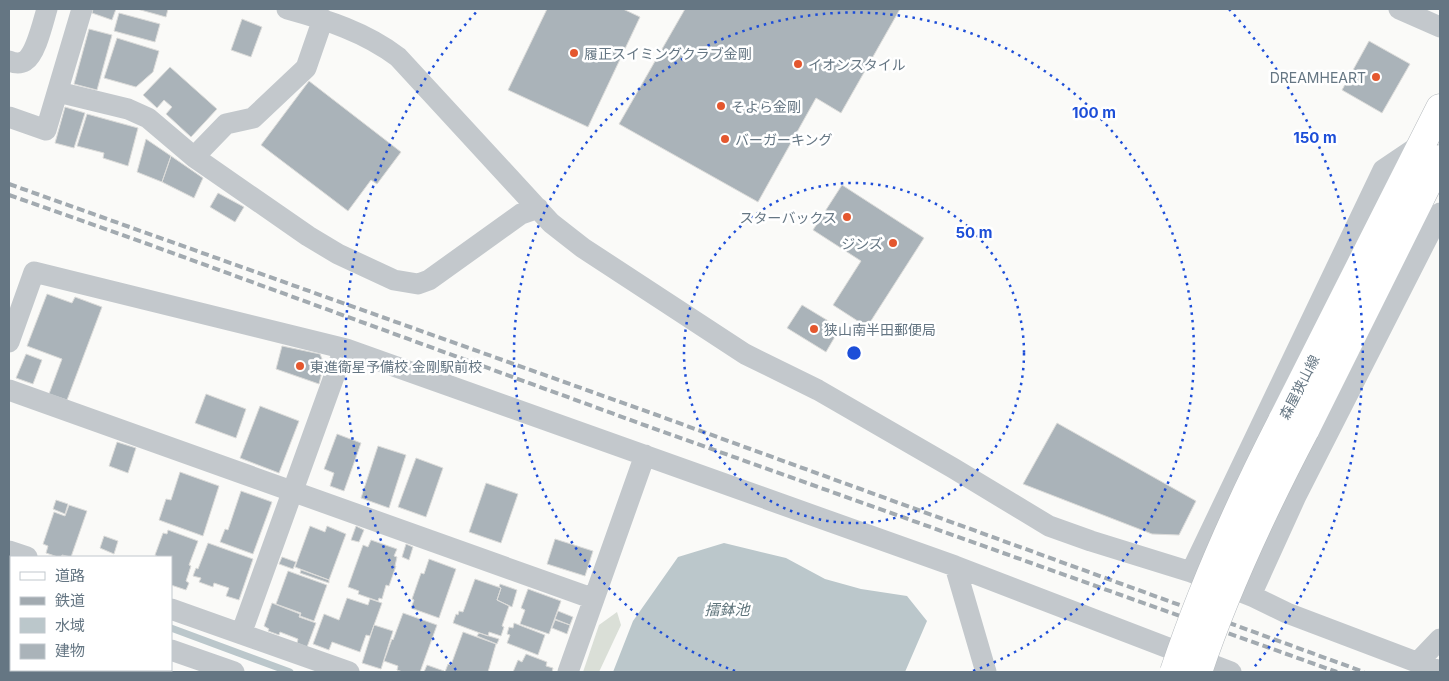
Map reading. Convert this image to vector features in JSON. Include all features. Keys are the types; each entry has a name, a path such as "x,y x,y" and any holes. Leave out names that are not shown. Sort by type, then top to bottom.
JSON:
{"main road":[{"name":"森屋狭山線","path":"1175,662 1228,531 1293,425 1432,151 1440,108"},
{"name":"森屋狭山線","path":"1215,671 1225,598 1251,540 1293,425"}],"street":[{"path":"9,62 15,64 24,62 31,55 48,9"},
{"path":"9,117 46,130 61,93 82,9"},
{"path":"287,9 323,19 358,32 382,45 398,58 551,223 582,248 745,354 818,390 953,468 1048,526 1191,572 1251,595 1287,613 1440,671"},
{"path":"1399,9 1440,27"},
{"path":"194,157 226,124 253,118 306,68 323,19"},
{"path":"61,93 128,109 148,118 194,157 308,236 338,254 394,280 418,284 429,280 521,214 538,208"},
{"path":"1191,572 1384,170 1432,151"},
{"path":"1251,595 1296,496 1440,213"},
{"path":"9,342 34,272 344,349 955,566 1175,662 1215,671"},
{"path":"241,634 344,349"},
{"path":"9,390 594,599"},
{"path":"568,672 645,455"},
{"path":"9,551 24,556"},
{"path":"955,566 986,672"},
{"path":"172,609 350,672"},
{"path":"1418,662 1440,638"},
{"path":"172,650 234,672"},
{"path":"1169,672 1175,662"}],"shaded area":[{"path":"617,612 621,625 599,672 583,672 599,625"}],"water":[{"name":"擂鉢池","path":"724,543 786,558 825,579 861,589 907,596 927,621 905,672 613,672 633,621 678,557"}],"building":[{"path":"93,9 116,9 112,20 92,13"},
{"path":"137,9 168,9 166,17"},
{"name":"履正スイミングクラブ金剛","path":"547,9 623,9 640,17 588,127 508,90"},
{"name":"そよら金剛","path":"685,9 900,9 841,113 816,98 758,202 619,124"},
{"path":"119,13 160,24 155,42 114,31"},
{"path":"242,19 262,27 251,57 231,50"},
{"path":"89,29 112,35 97,90 74,84"},
{"path":"117,38 159,51 153,72 136,87 104,78"},
{"name":"DREAMHEART","path":"1369,41 1410,64 1382,113 1342,90"},
{"path":"170,67 217,109 191,137 166,114 172,107 164,100 157,108 143,95"},
{"path":"309,81 401,152 377,184 371,180 348,211 261,145"},
{"path":"65,107 85,113 74,148 55,143"},
{"path":"87,114 138,128 128,166 103,158 104,153 77,146"},
{"path":"146,139 171,156 162,182 137,172"},
{"path":"171,156 203,178 194,198 162,182"},
{"path":"842,185 924,238 867,327 833,305 861,261 813,230"},
{"path":"218,193 244,207 235,222 210,207"},
{"path":"47,294 72,303 75,297 102,307 67,400 49,394 62,359 27,346"},
{"path":"802,305 840,328 826,352 787,328"},
{"name":"東進衛星予備校 金剛駅前校","path":"282,346 320,354 324,364 319,384 276,369"},
{"path":"26,354 42,360 33,384 16,378"},
{"path":"206,394 246,409 236,438 195,423"},
{"path":"260,406 299,421 279,473 240,458"},
{"path":"1057,423 1196,501 1179,535 1152,534 1023,484"},
{"path":"337,434 361,443 344,491 330,486 334,473 324,469"},
{"path":"117,442 136,448 128,473 109,466"},
{"path":"378,446 406,455 389,508 361,498"},
{"path":"416,458 443,468 426,517 398,507"},
{"path":"180,472 219,486 203,536 159,520 166,499 171,500"},
{"path":"486,483 518,494 501,543 469,532"},
{"path":"241,491 272,502 253,554 220,542 225,529 228,530"},
{"path":"56,500 68,504 65,514 53,509"},
{"path":"69,505 87,511 71,556 55,556 46,553 48,546 43,544 54,512 65,516"},
{"path":"310,526 325,532 327,526 346,534 329,580 295,567"},
{"path":"356,526 364,530 359,542 351,540"},
{"path":"168,530 198,541 189,565 191,566 186,581 189,583 186,590 172,585 172,556 155,555 163,533 167,534"},
{"path":"104,536 118,541 114,554 100,548"},
{"path":"555,539 593,551 585,576 547,564"},
{"path":"371,540 397,549 394,556 397,557 396,566 389,586 386,585 382,599 379,598 378,601 358,594 359,591 348,587 363,545 368,547"},
{"path":"208,543 253,559 239,600 226,596 229,588 214,583 213,587 199,582 201,578 193,576 196,568 198,569"},
{"path":"406,544 413,547 409,560 402,557"},
{"path":"282,557 296,562 293,569 279,564"},
{"path":"429,559 456,569 439,618 411,608 414,600 412,599 421,573 424,574"},
{"path":"301,570 329,580 329,583 300,573"},
{"path":"288,571 327,585 314,621 300,616 301,613 276,604"},
{"path":"475,579 501,588 497,600 509,606 502,626 504,627 501,636 489,632 488,636 453,623 456,614 458,615 459,611 463,612"},
{"path":"500,584 517,590 512,607 497,600 501,588 499,587"},
{"path":"528,589 561,601 549,634 520,624 525,610 521,608"},
{"path":"347,598 368,605 370,599 382,603 370,636 366,635 360,652 332,642 329,650 313,644 324,614 339,620"},
{"path":"272,603 300,614 299,617 316,623 307,647 297,643 298,639 280,632 279,635 268,631 269,629 264,626"},
{"path":"558,611 573,617 570,625 555,619"},
{"path":"403,613 437,625 420,672 403,672 397,670 398,666 384,661"},
{"path":"555,620 570,625 567,634 552,628"},
{"path":"514,623 545,635 538,655 507,643 510,635 507,634 509,627 513,628"},
{"path":"374,625 393,631 381,669 362,663"},
{"path":"463,632 496,644 488,672 445,672 448,664 451,665"},
{"path":"479,633 499,639 497,644 477,636"},
{"path":"526,654 547,662 546,666 553,668 552,672 513,672 518,660 522,662"},
{"path":"427,665 444,671 424,672"},
{"path":"58,671 94,671 93,672"},
{"path":"106,671 139,671 138,672"}],"waterway":[{"path":"172,628 290,672"}],"railway":[{"path":"9,184 654,414 1364,672"},
{"path":"9,195 647,426 1337,672"}],"place":[{"name":"履正スイミングクラブ金剛","path":"574,53"},
{"name":"イオンスタイル","path":"798,64"},
{"name":"DREAMHEART","path":"1376,77"},
{"name":"そよら金剛","path":"721,106"},
{"name":"バーガーキング","path":"725,139"},
{"name":"スターバックス","path":"847,217"},
{"name":"ジンズ","path":"893,243"},
{"name":"狭山南半田郵便局","path":"814,329"},
{"name":"東進衛星予備校 金剛駅前校","path":"300,366"}]}
